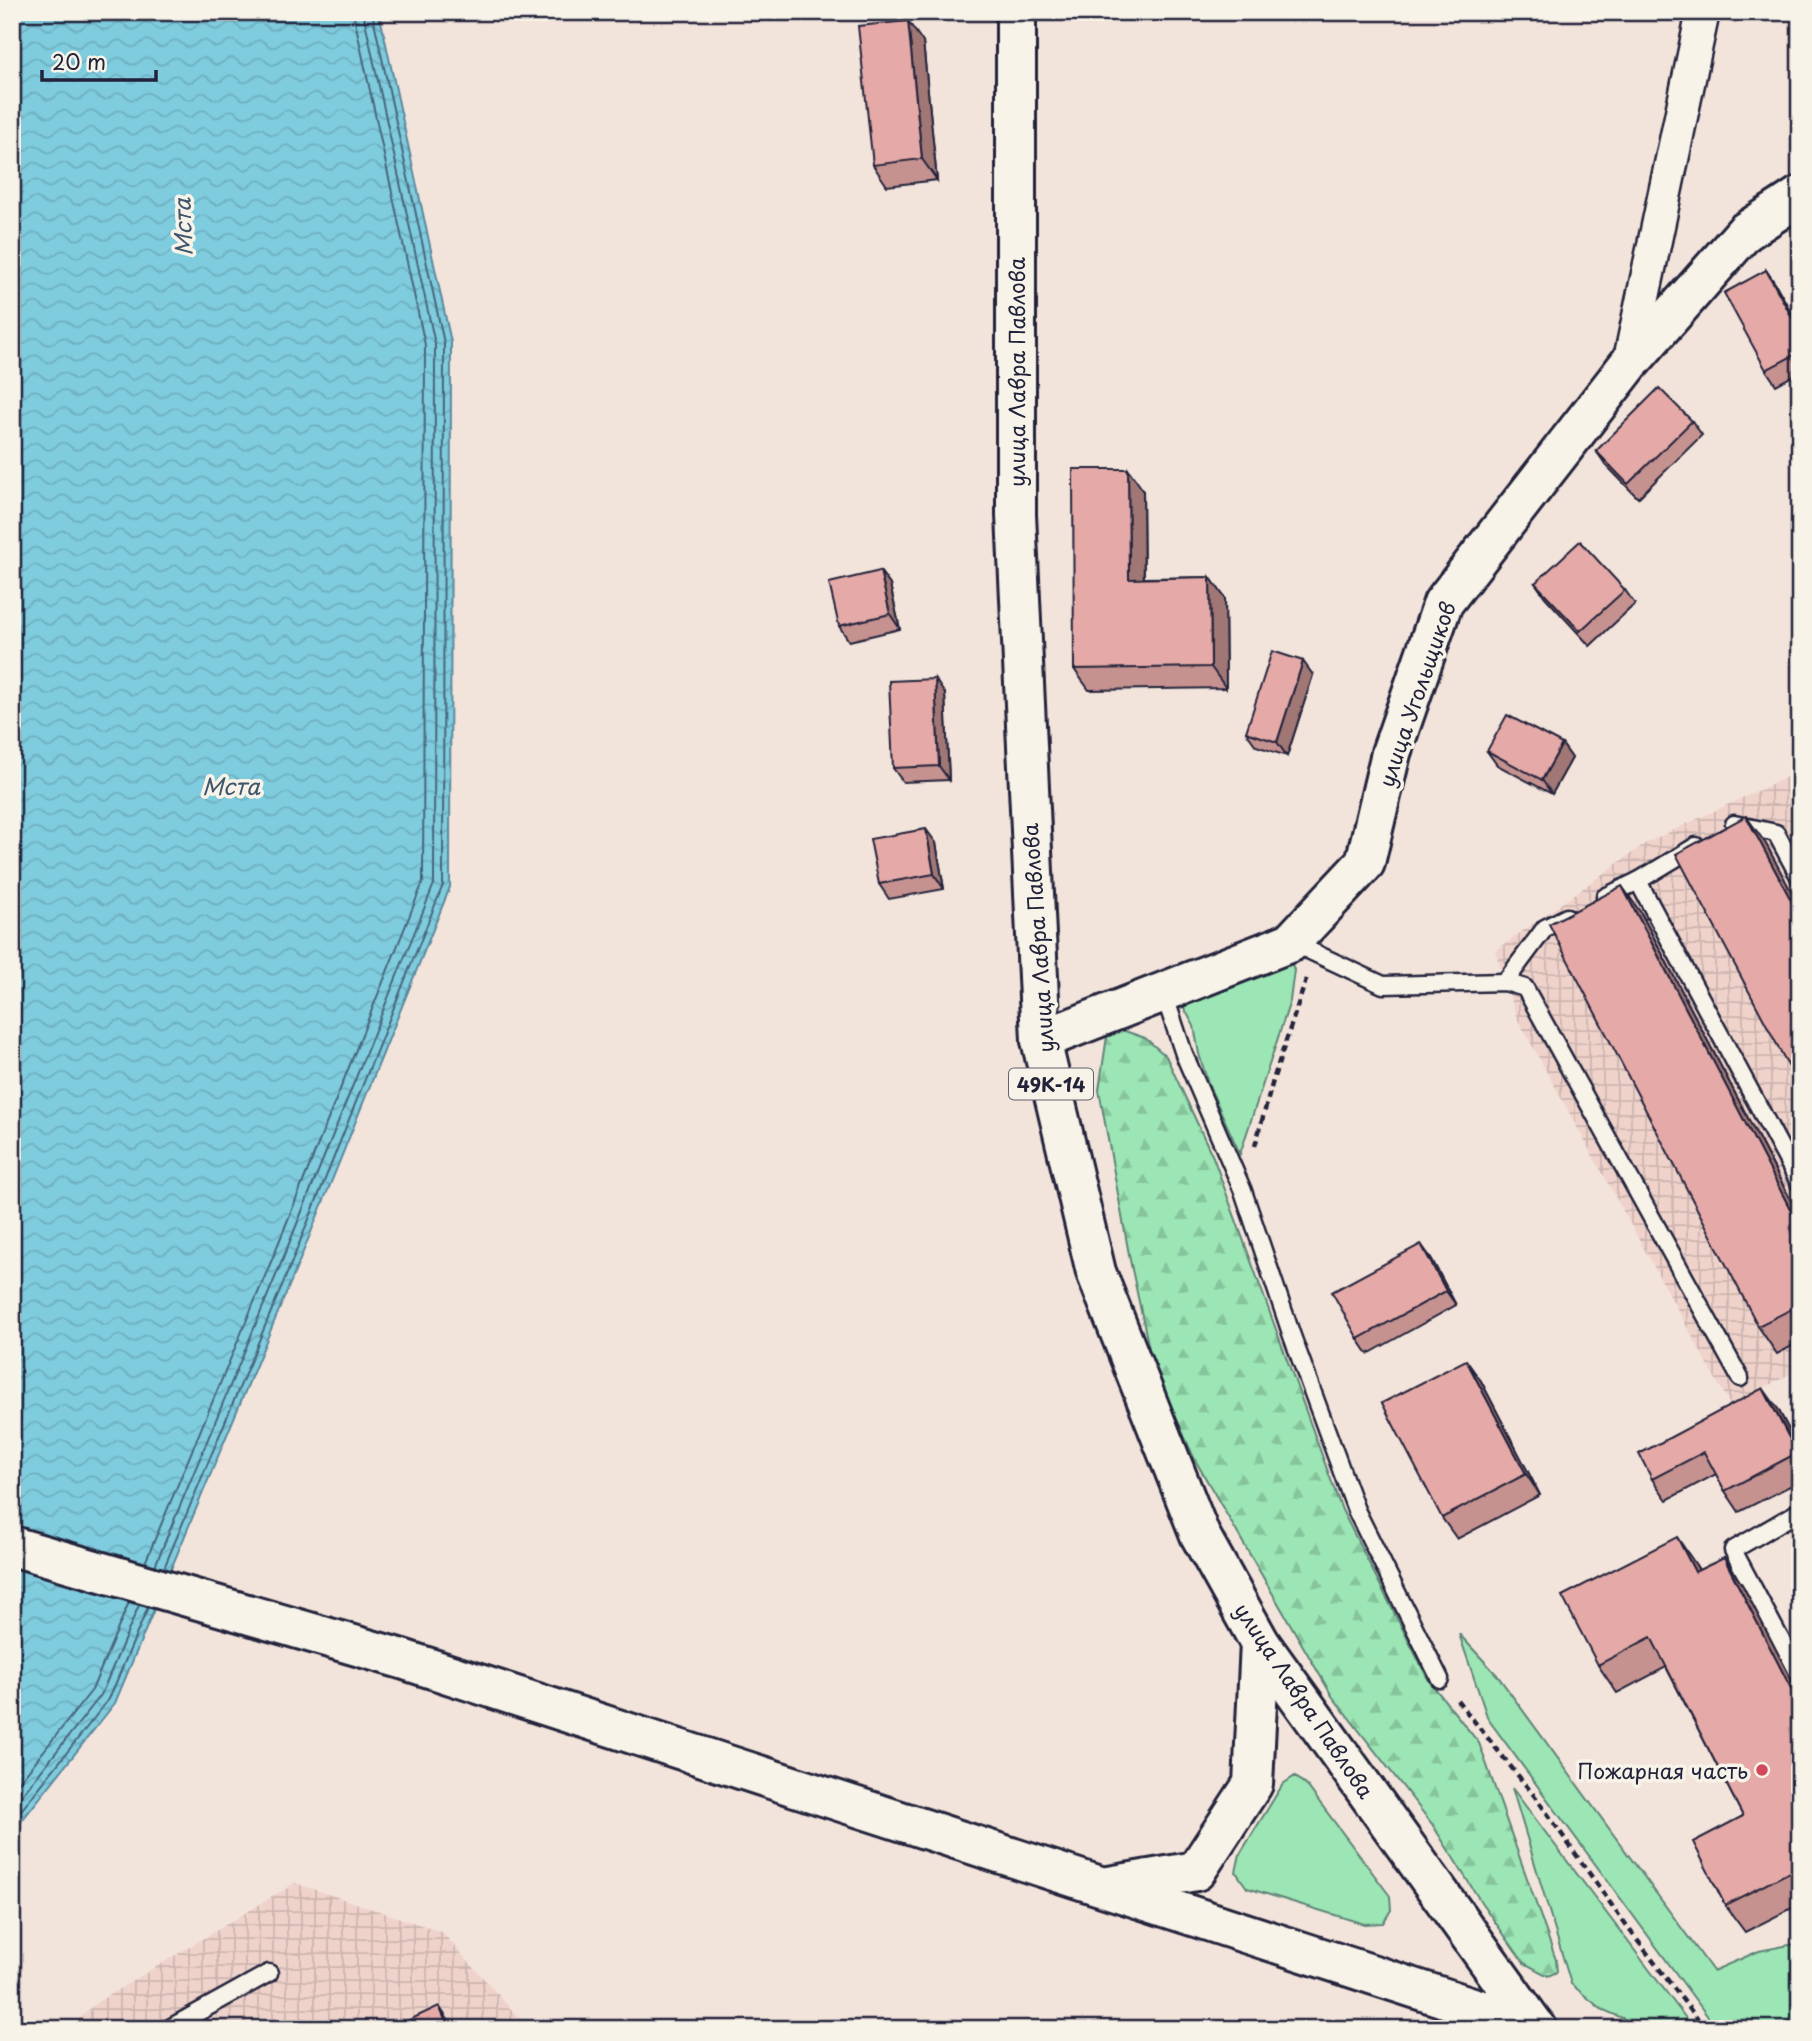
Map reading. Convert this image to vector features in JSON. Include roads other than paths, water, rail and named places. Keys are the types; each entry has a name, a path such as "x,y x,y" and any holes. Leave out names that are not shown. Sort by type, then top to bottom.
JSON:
{"main road":[{"name":"улица Лавра Павлова","path":"1017,12 1016,516 1041,1040 1096,1272 1200,1535 1260,1643 1537,2029"},
{"name":"улица Угольщиков","path":"1041,1040 1290,942 1365,863 1391,753 1443,603 1629,364 1745,232 1800,196"},
{"path":"12,1546 402,1659 1537,2029"},
{"path":"1104,1887 1196,1871 1253,1784 1260,1643"}],"street":[{"path":"1629,364 1703,12"}],"lane":[{"path":"1505,982 1545,928 1638,881 1733,824 1776,833 1800,878"},
{"path":"1638,881 1800,1184"},
{"path":"1290,942 1383,985 1505,982 1524,988 1740,1378"},
{"path":"1163,991 1184,1054 1243,1191 1292,1336 1356,1510 1440,1679"},
{"path":"1800,1511 1733,1550 1800,1676"},
{"path":"168,2029 269,1973"}],"water":[{"name":"Мста","path":"12,12 379,12 451,342 450,887 297,1267 115,1703 12,1833"}],"place":[{"name":"Пожарная часть","path":"1762,1770"}]}
